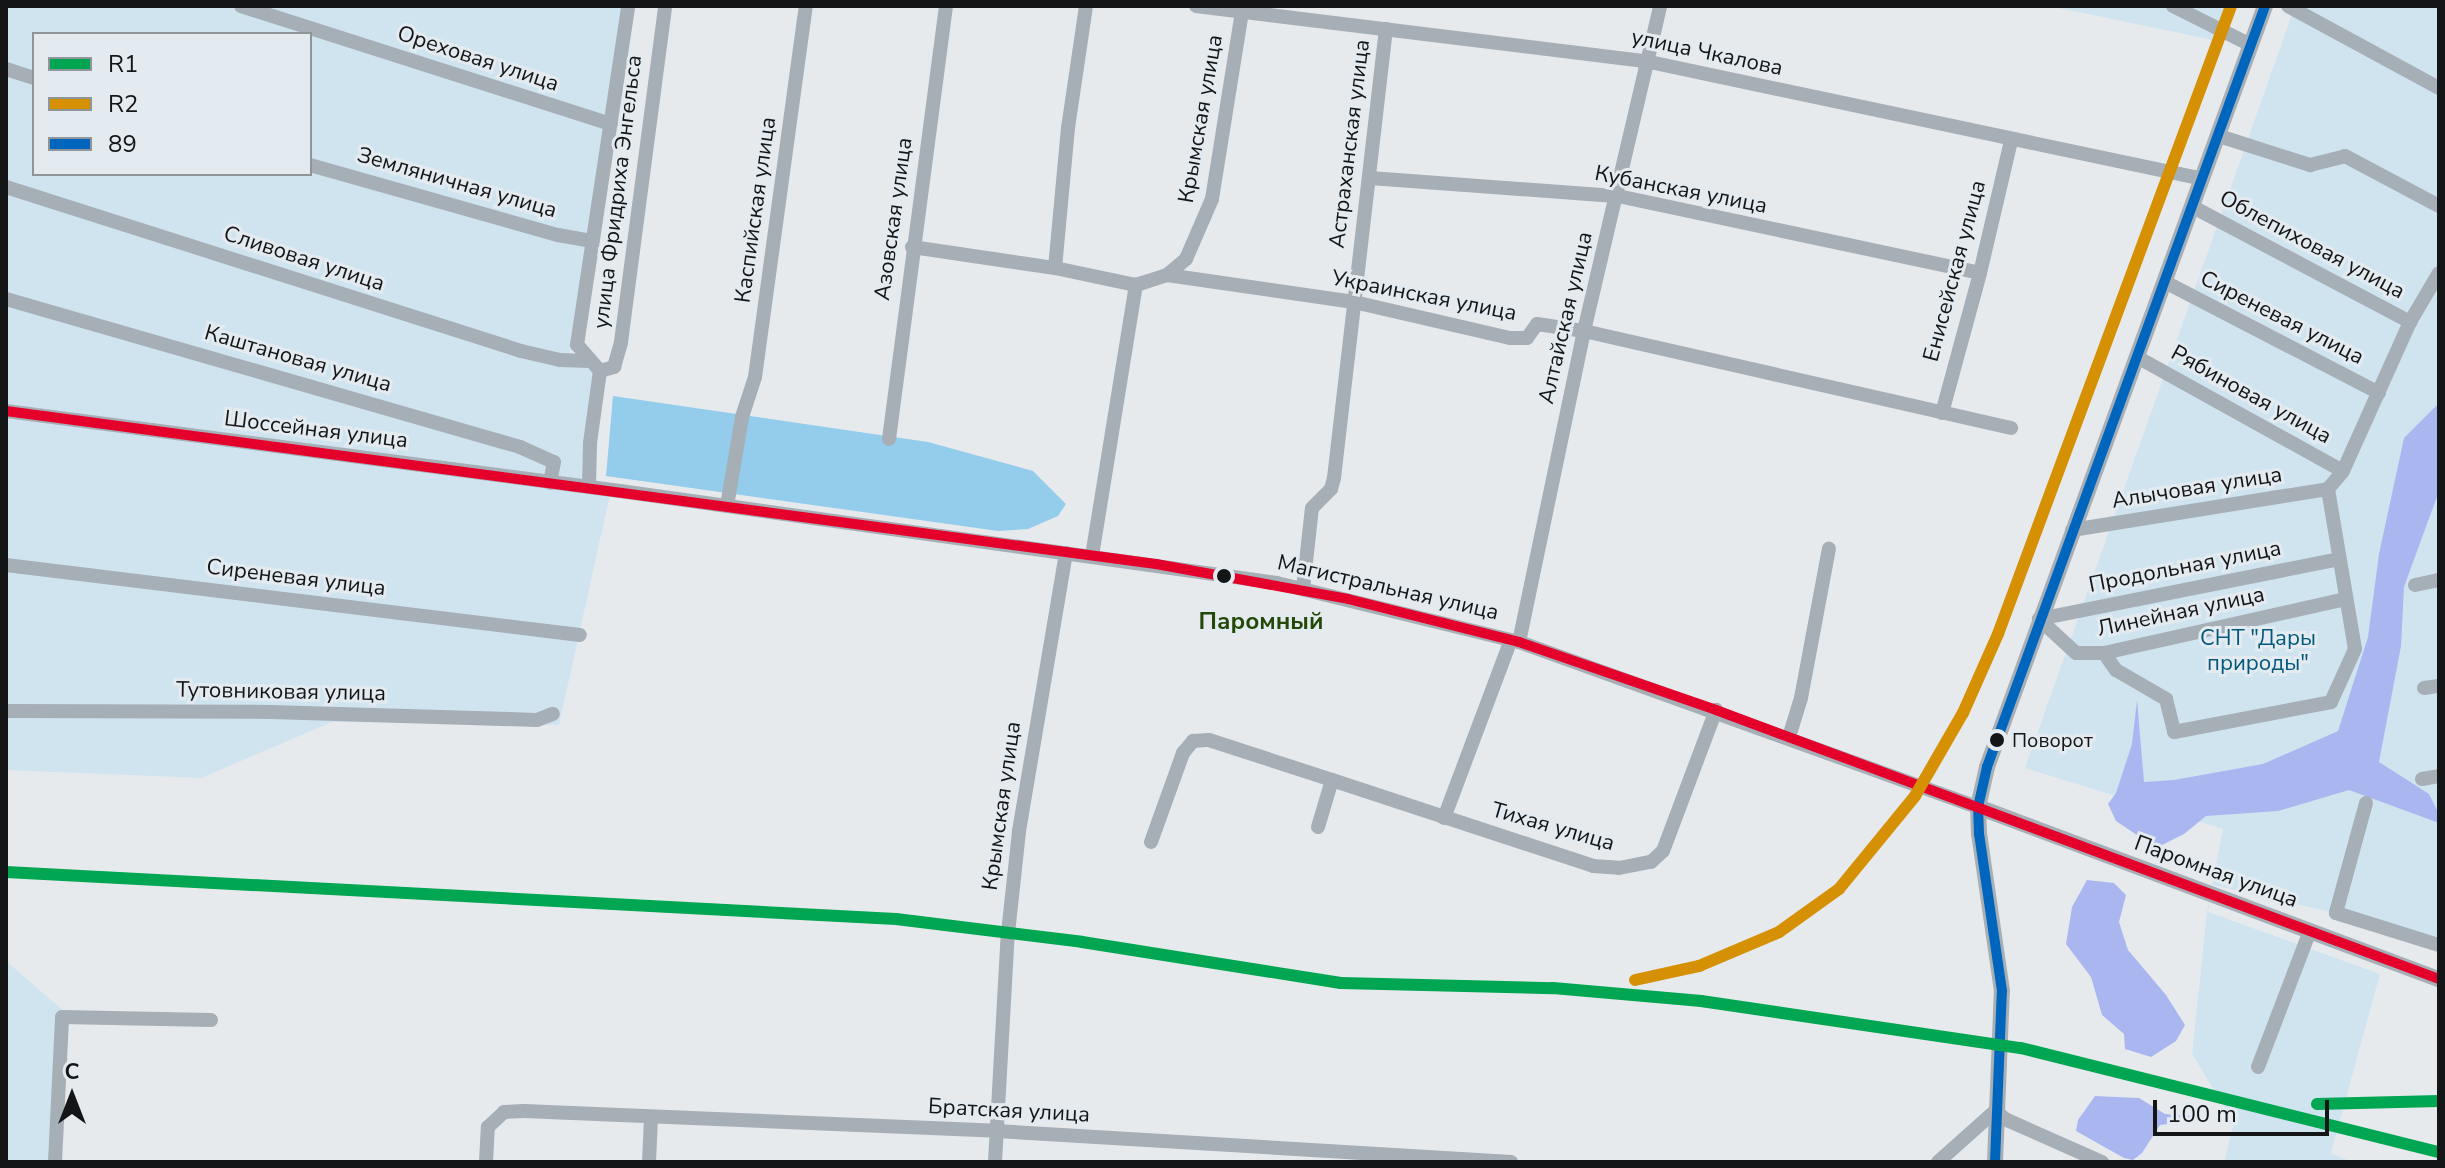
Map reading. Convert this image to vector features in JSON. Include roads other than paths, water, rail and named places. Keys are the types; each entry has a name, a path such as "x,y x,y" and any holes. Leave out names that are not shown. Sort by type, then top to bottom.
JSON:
{"street":[{"name":"Ореховая улица","path":"241,6 611,124"},
{"name":"улица Фридриха Энгельса","path":"589,487 595,366 577,345 628,6"},
{"name":"улица Фридриха Энгельса","path":"595,366 614,367 621,342 665,6"},
{"name":"Каспийская улица","path":"727,506 742,417 755,377 806,6"},
{"name":"Азовская улица","path":"889,439 946,6"},
{"path":"1055,268 1068,128 1086,6"},
{"name":"улица Чкалова","path":"1196,6 1242,9 1645,61 2011,141 2203,179"},
{"name":"Алтайская улица","path":"1444,818 1515,641 1660,6"},
{"path":"2173,6 2251,45"},
{"path":"1995,1162 2002,991 1978,807 1987,767 2265,6"},
{"path":"2288,6 2439,88"},
{"name":"Крымская улица","path":"1167,275 1186,259 1212,199 1242,9"},
{"name":"Астраханская улица","path":"1303,589 1312,508 1331,489 1334,478 1386,29"},
{"path":"6,69 32,77"},
{"path":"2219,136 2310,165 2345,156 2439,206"},
{"name":"Енисейская улица","path":"1942,413 1980,273 2011,141"},
{"name":"Земляничная улица","path":"312,166 558,235 592,241"},
{"name":"Кубанская улица","path":"1370,178 1618,196 1980,273"},
{"name":"Сливовая улица","path":"6,187 521,351 595,366"},
{"name":"Облепиховая улица","path":"2193,207 2410,322"},
{"name":"Украинская улица","path":"912,247 1055,268 1136,285 1167,275 1354,302 1510,338 1527,338 1537,324 1584,331 2011,428"},
{"name":"Облепиховая улица","path":"2328,489 2343,471 2410,322 2439,273"},
{"name":"Сиреневая улица","path":"2165,282 2379,393"},
{"path":"1092,556 1136,285"},
{"name":"Каштановая улица","path":"6,299 498,439 554,462 550,483"},
{"name":"Рябиновая улица","path":"2137,357 2343,471"},
{"name":"Шоссейная улица","path":"6,411 620,491"},
{"path":"2104,653 2116,670 2166,699 2174,732 2331,702 2355,649 2328,489"},
{"name":"Алычовая улица","path":"2072,530 2328,489"},
{"name":"Магистральная улица","path":"620,491 1092,556 1303,589 1515,641 1716,710 1978,807"},
{"path":"1789,737 1801,698 1829,549"},
{"name":"Крымская улица","path":"995,1162 1008,933 1019,831 1066,553"},
{"name":"Продольная улица","path":"2039,619 2339,559"},
{"name":"Сиреневая улица","path":"6,565 580,635"},
{"path":"2415,585 2439,580"},
{"name":"Линейная улица","path":"2039,619 2076,653 2104,653 2345,599"},
{"path":"2424,688 2439,686"},
{"name":"Тихая улица","path":"1151,842 1183,753 1193,741 1209,740 1593,866 1619,868 1651,862 1663,851 1716,710"},
{"name":"Тутовниковая улица","path":"6,711 270,712 537,720 553,714"},
{"path":"2422,779 2439,776"},
{"path":"1318,827 1332,780"},
{"path":"2366,803 2336,913 2439,945"},
{"name":"Паромная улица","path":"1978,807 2439,979"},
{"path":"2258,1067 2310,931"},
{"path":"55,1162 62,1017 211,1020"},
{"path":"1938,1162 1995,1111"},
{"path":"1995,1111 2007,1120 2102,1162"},
{"name":"Братская улица","path":"486,1162 488,1127 504,1112 997,1131 1511,1162"},
{"path":"649,1162 651,1118"}],"place":[{"name":"Поворот","path":"1997,740"}],"district":[{"name":"Паромный","path":"1261,622"}],"park label":[{"name":"СНТ \"Дары природы\"","path":"2258,650"}]}
